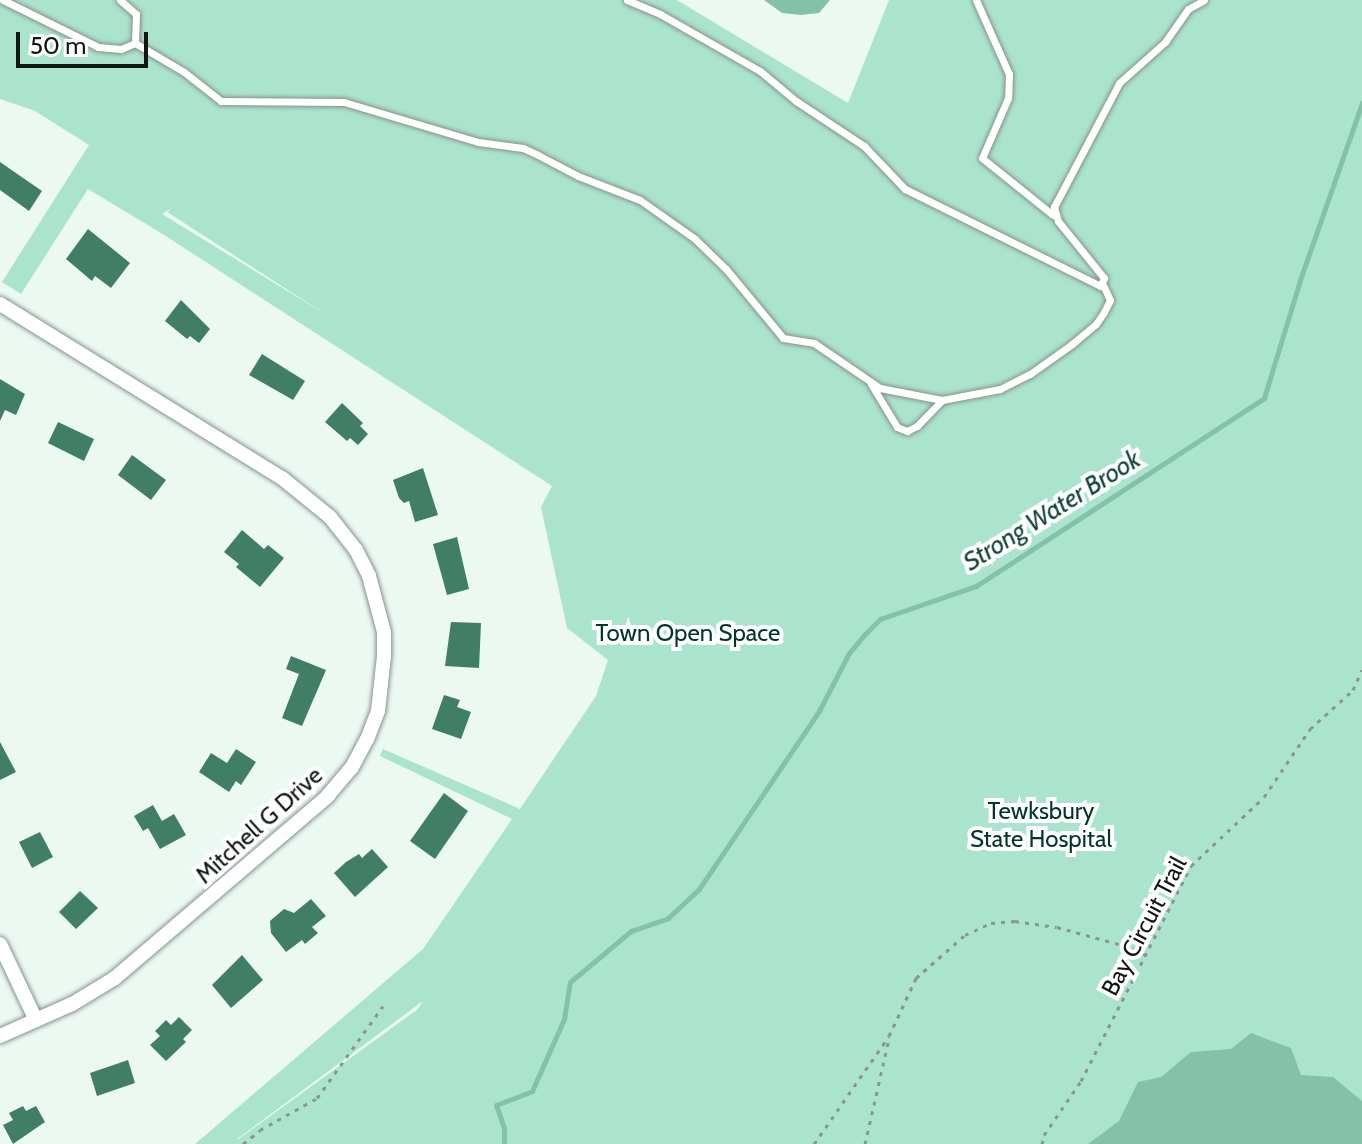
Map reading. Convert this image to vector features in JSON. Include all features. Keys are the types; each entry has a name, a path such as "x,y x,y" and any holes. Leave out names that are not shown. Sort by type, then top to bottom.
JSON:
{"street":[{"name":"Mitchell G Drive","path":"0,304 282,478 316,504 340,527 363,563 384,632 384,679 378,711 352,767 328,796 95,993 0,1036"},
{"path":"0,944 36,1020"}],"lane":[{"path":"3,0 98,47 121,49 135,43"},
{"path":"120,0 136,14 135,43"},
{"path":"627,0 660,14 760,71 796,101 864,146 905,189 1103,285"},
{"path":"135,43 184,72 221,101 344,102 478,142 523,148 578,176 640,200 709,252 783,338 814,343 880,388 942,400 1000,389 1030,374 1096,324 1110,300 1101,274 1055,217 982,158 1008,98 1009,74 976,0"},
{"path":"1055,217 1054,207 1119,83 1165,42 1188,9 1204,0"},
{"path":"870,382 901,430 917,426 942,400"}],"path":[{"name":"Bay Circuit Trail","path":"1042,1144 1044,1135 1081,1081 1148,956 1191,866 1264,797 1310,729 1353,690 1362,670"},
{"path":"865,1144 889,1036 906,994 927,965 952,943 991,923 1015,921 1057,927 1122,945 1148,956"},
{"path":"243,1144 260,1130 317,1098 383,1006"},
{"path":"814,1144 889,1036"}],"green space":[{"path":"0,0 677,0 848,103 889,0 1362,0 1362,1144 195,1144 423,949 512,819 380,756 383,749 520,809 596,696 608,660 567,628 541,507 552,486 161,233 88,189 21,294 2,282 89,145 35,111 0,99","holes":["172,208 167,212 325,314 162,214","423,1001 418,1009 237,1140 237,1139"]}],"shaded area":[{"path":"764,0 830,0 819,13 801,15 782,13"},
{"path":"1251,1033 1291,1048 1301,1075 1333,1077 1362,1101 1362,1144 1088,1144 1119,1121 1138,1082 1161,1077 1191,1052 1231,1049"}],"building":[{"path":"0,162 42,191 29,211 0,190"},
{"path":"88,229 130,263 111,288 95,276 92,281 66,259"},
{"path":"181,300 210,329 199,343 190,336 187,339 165,321"},
{"path":"262,354 305,381 293,400 249,375"},
{"path":"0,379 25,394 16,415 5,410 0,421"},
{"path":"342,403 363,423 360,426 368,434 358,445 350,438 347,441 325,422"},
{"path":"58,422 94,439 84,461 48,443"},
{"path":"132,455 166,480 151,500 118,475"},
{"path":"423,468 438,515 415,522 409,501 404,503 399,498 393,480"},
{"path":"242,530 264,549 268,545 284,558 260,587 224,552"},
{"path":"457,537 469,589 447,595 433,544"},
{"path":"451,622 481,623 479,668 445,666"},
{"path":"291,656 326,670 302,726 282,718 299,674 286,669"},
{"path":"444,695 460,700 457,707 471,712 461,739 432,729"},
{"path":"0,742 16,772 0,780"},
{"path":"236,749 256,762 241,785 236,781 229,792 199,772 211,753 227,763"},
{"path":"444,793 468,811 435,859 410,841"},
{"path":"153,805 162,821 174,814 186,835 160,849 148,828 143,831 134,816"},
{"path":"40,832 53,857 32,868 19,842"},
{"path":"372,849 388,867 355,897 334,873 346,862 359,854 362,858"},
{"path":"80,891 98,908 76,929 59,912"},
{"path":"311,899 326,916 312,927 318,933 305,944 302,940 286,952 271,933 270,921 284,909 294,913"},
{"path":"242,955 263,980 231,1008 212,985"},
{"path":"179,1017 192,1030 183,1039 186,1042 166,1061 150,1045 160,1036 155,1031 166,1020 171,1025"},
{"path":"128,1060 135,1083 97,1096 90,1073"},
{"path":"23,1106 26,1111 36,1106 45,1122 13,1144 3,1125 13,1120 9,1113"}],"waterway":[{"name":"Strong Water Brook","path":"504,1144 504,1128 496,1105 532,1091 564,1019 570,982 631,931 668,918 699,889 819,711 849,653 880,619 976,586 1264,398 1300,280 1362,103"}],"park label":[{"name":"Town Open Space","path":"688,633"},
{"name":"Tewksbury State Hospital","path":"1041,825"}]}
